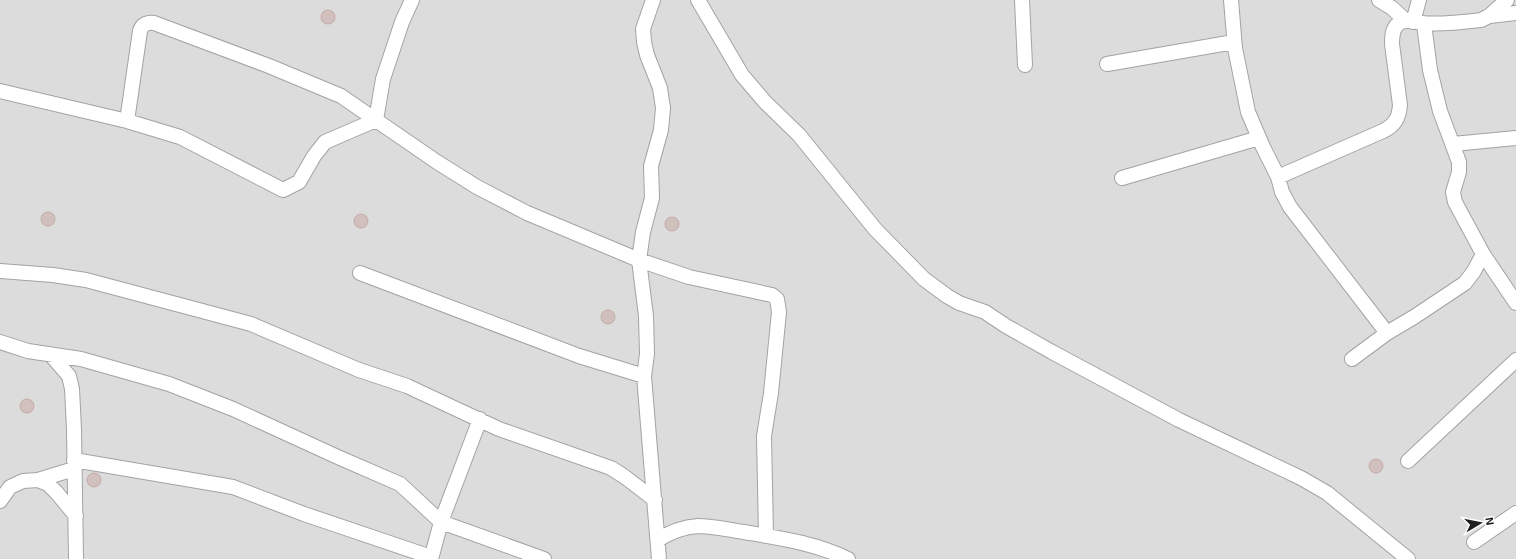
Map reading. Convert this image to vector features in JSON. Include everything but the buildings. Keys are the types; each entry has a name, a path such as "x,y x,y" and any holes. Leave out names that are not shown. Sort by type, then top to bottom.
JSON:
{"street":[{"path":"376,120 383,78 402,22 412,0"},
{"path":"653,0 644,30 644,42 647,55 660,88 663,108 661,130 651,166 652,198 643,232 639,260 646,316 647,354 644,376 659,559"},
{"path":"698,0 742,75 764,102 799,136 875,229 924,279 959,303 984,312 1052,352 1179,420 1301,478 1327,493 1408,559"},
{"path":"1022,0 1025,65"},
{"path":"1231,0 1234,42 1248,112 1278,177 1282,192 1290,207 1387,333"},
{"path":"1379,0 1414,22"},
{"path":"1419,0 1414,22 1434,84 1440,111 1459,162 1459,172 1453,192 1455,202 1483,254 1516,303"},
{"path":"1278,177 1383,131 1396,121 1399,114 1400,105 1392,36 1394,29 1399,24 1414,22 1481,20 1489,16 1507,0"},
{"path":"1489,16 1516,12"},
{"path":"127,121 140,31 143,26 151,22 303,79 341,96 437,162 477,187 527,213 639,260 689,277 764,293 777,299 779,312 772,385 764,436 766,536"},
{"path":"1107,64 1234,42"},
{"path":"0,91 127,121 180,137 283,190 299,182 314,156 326,142 376,120"},
{"path":"1122,178 1259,138"},
{"path":"1453,144 1516,138"},
{"path":"1352,360 1387,333 1414,318 1465,283 1474,271 1483,254"},
{"path":"0,271 53,275 86,280 251,324 359,370 407,386 500,429 611,468 655,500"},
{"path":"360,273 579,356 644,376"},
{"path":"0,342 28,351 80,359 169,384 233,409 400,484 441,522 544,559"},
{"path":"50,354 67,373 70,383 74,429 76,559"},
{"path":"1408,461 1516,360"},
{"path":"0,501 10,487 23,481 38,480 74,464 233,487 304,514 431,558 441,522 480,419"},
{"path":"38,480 48,484 58,493 76,516"},
{"path":"1474,542 1516,513"},
{"path":"658,540 668,533 698,526 766,536 830,550 848,559"}],"shaded area":[{"path":"0,0 1516,0 1516,559 0,559"}]}
